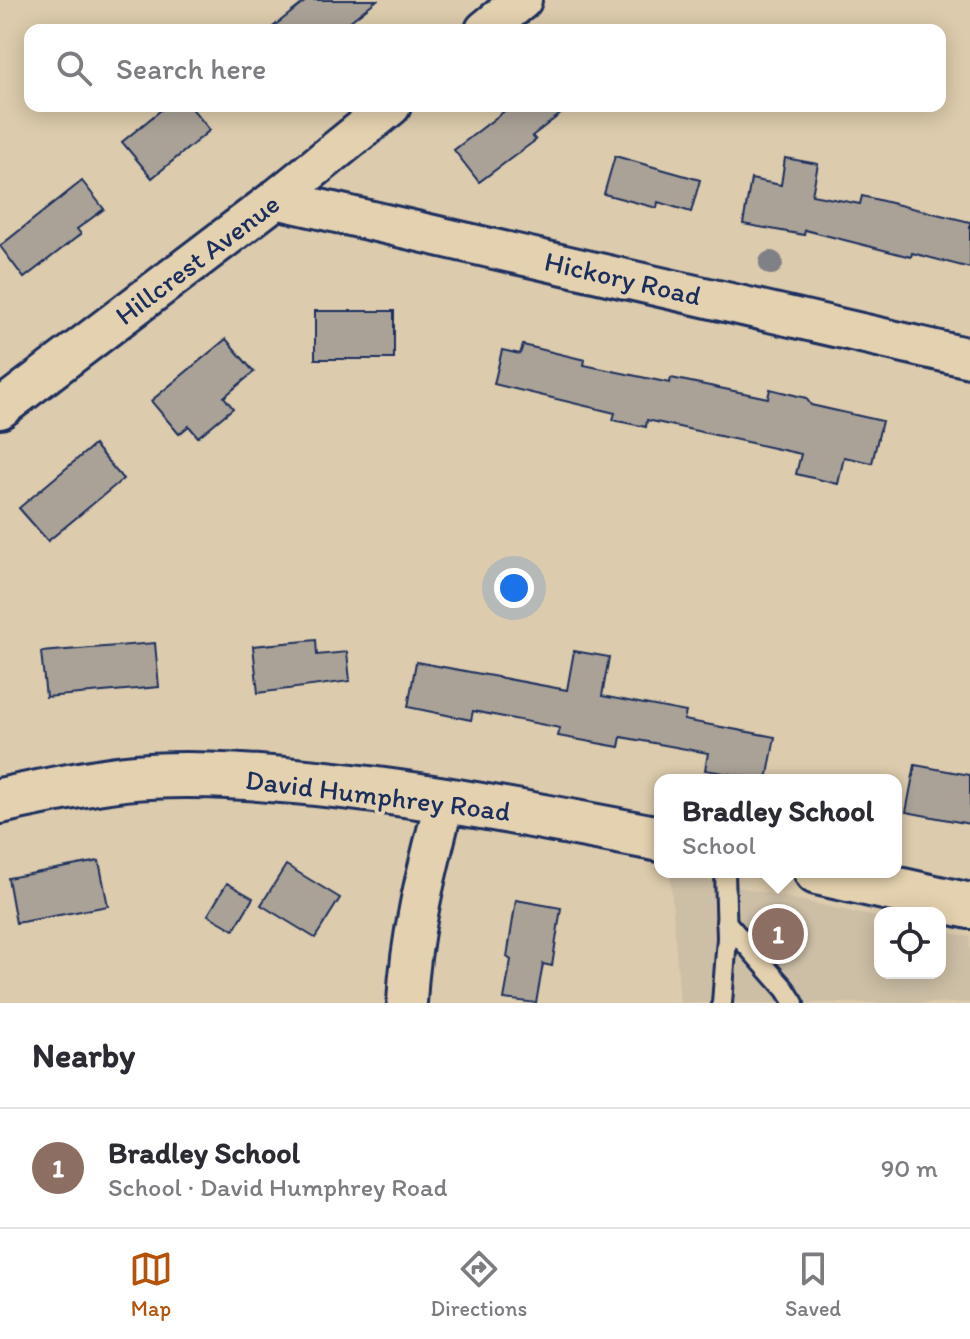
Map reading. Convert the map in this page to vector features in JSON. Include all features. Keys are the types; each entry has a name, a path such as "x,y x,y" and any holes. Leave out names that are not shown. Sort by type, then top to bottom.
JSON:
{"street":[{"path":"492,24 522,0"},
{"name":"Hillcrest Avenue","path":"0,409 276,199 384,112"},
{"name":"Hickory Road","path":"276,199 970,358"},
{"name":"David Humphrey Road","path":"0,801 128,778 237,776 350,786 445,799 654,838"},
{"path":"407,1003 409,967 421,900 445,799"},
{"path":"844,878 970,906"}],"lane":[{"path":"722,1003 725,878"},
{"path":"726,922 794,1003"}],"shaded area":[{"path":"670,878 697,878 874,917 874,979 946,979 946,932 970,937 970,1003 680,1003"}],"building":[{"path":"307,0 377,0 347,24 277,24"},
{"path":"159,112 195,112 210,130 152,178 122,142"},
{"path":"503,112 563,112 532,136 536,140 479,182 454,150"},
{"path":"615,156 700,180 691,212 658,202 657,208 604,194"},
{"path":"785,158 818,164 812,195 860,204 862,196 970,222 970,268 912,253 911,257 805,230 804,235 743,224 751,179 781,185"},
{"path":"82,181 104,209 77,229 81,234 24,278 0,246"},
{"path":"315,311 394,311 394,359 315,359"},
{"path":"226,339 254,372 224,397 233,408 198,437 189,426 179,434 151,401"},
{"path":"523,345 585,360 584,365 670,383 671,378 768,398 770,389 806,398 811,405 882,421 872,463 844,457 838,484 796,474 801,454 647,420 646,427 613,420 615,413 494,384 502,350 520,354"},
{"path":"94,445 123,479 48,541 19,508"},
{"path":"316,640 317,655 347,652 350,681 258,693 253,646"},
{"path":"155,643 159,687 46,697 41,652"},
{"path":"574,651 609,657 602,696 686,712 684,720 775,737 768,774 730,774 705,770 708,753 621,737 619,747 558,736 560,728 473,711 471,720 408,707 416,662 567,690"},
{"path":"915,765 970,775 970,824 906,812"},
{"path":"99,861 108,906 16,923 8,878"},
{"path":"286,865 340,898 315,938 261,905"},
{"path":"227,883 253,898 234,930 208,915"},
{"path":"516,900 561,908 552,966 543,964 536,1003 504,999"}],"place":[{"name":"Bradley School","path":"778,934"}]}
